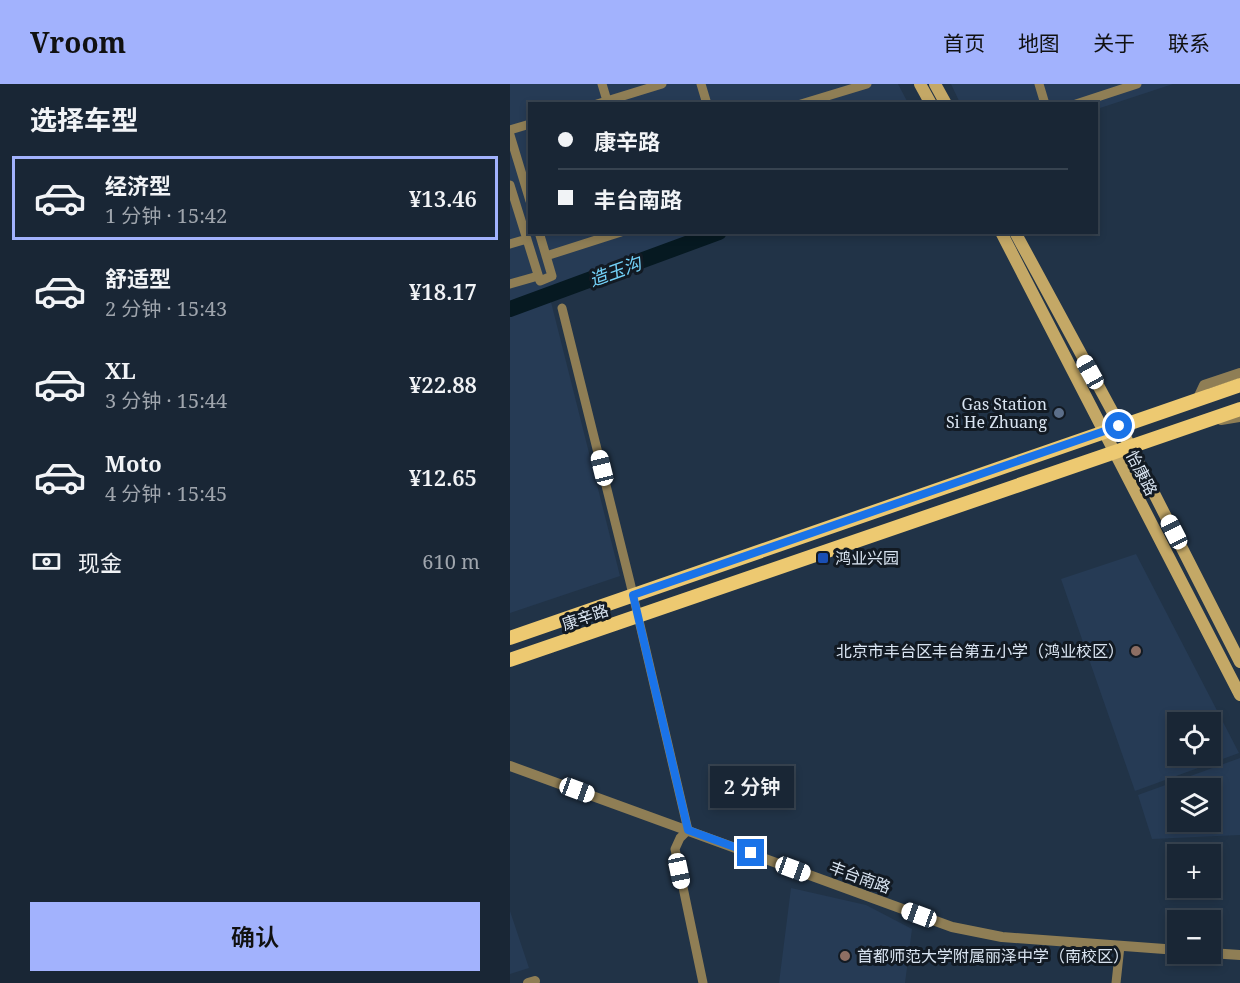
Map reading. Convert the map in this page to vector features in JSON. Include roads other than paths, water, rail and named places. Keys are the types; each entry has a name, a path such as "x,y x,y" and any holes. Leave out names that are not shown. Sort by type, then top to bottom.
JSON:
{"main road":[{"path":"920,84 930,102"},
{"path":"935,84 945,102"},
{"name":"怡康路","path":"1001,234 1240,695"},
{"name":"怡康路","path":"1016,234 1119,426 1240,662"},
{"name":"康辛路","path":"510,638 1240,385"},
{"name":"康辛路","path":"510,660 1240,409"}],"street":[{"path":"602,84 608,102 662,84"},
{"path":"701,84 706,102"},
{"path":"808,102 867,84"},
{"path":"1040,84 1044,102"},
{"path":"1082,102 1137,84"},
{"path":"510,130 528,125"},
{"path":"510,135 528,190"},
{"path":"510,186 513,207 540,281 552,276 540,234"},
{"path":"546,256 615,234"},
{"path":"510,244 526,239"},
{"path":"510,284 538,276"},
{"path":"562,308 688,830 680,838 675,849 703,983"},
{"path":"1197,400 1204,386 1240,373"},
{"path":"1197,424 1240,417"},
{"name":"丰台南路","path":"510,766 969,932 1002,937 1167,949"},
{"path":"1116,983 1120,946"},
{"path":"1221,954 1240,955"}],"waterway":[{"name":"造玉沟","path":"510,309 714,234"}],"place":[{"name":"Gas Station Si He Zhuang","path":"1059,413"},
{"name":"鸿业兴园","path":"823,558"},
{"name":"北京市丰台区丰台第五小学（鸿业校区）","path":"1136,651"},
{"name":"首都师范大学附属丽泽中学（南校区）","path":"845,956"}]}
